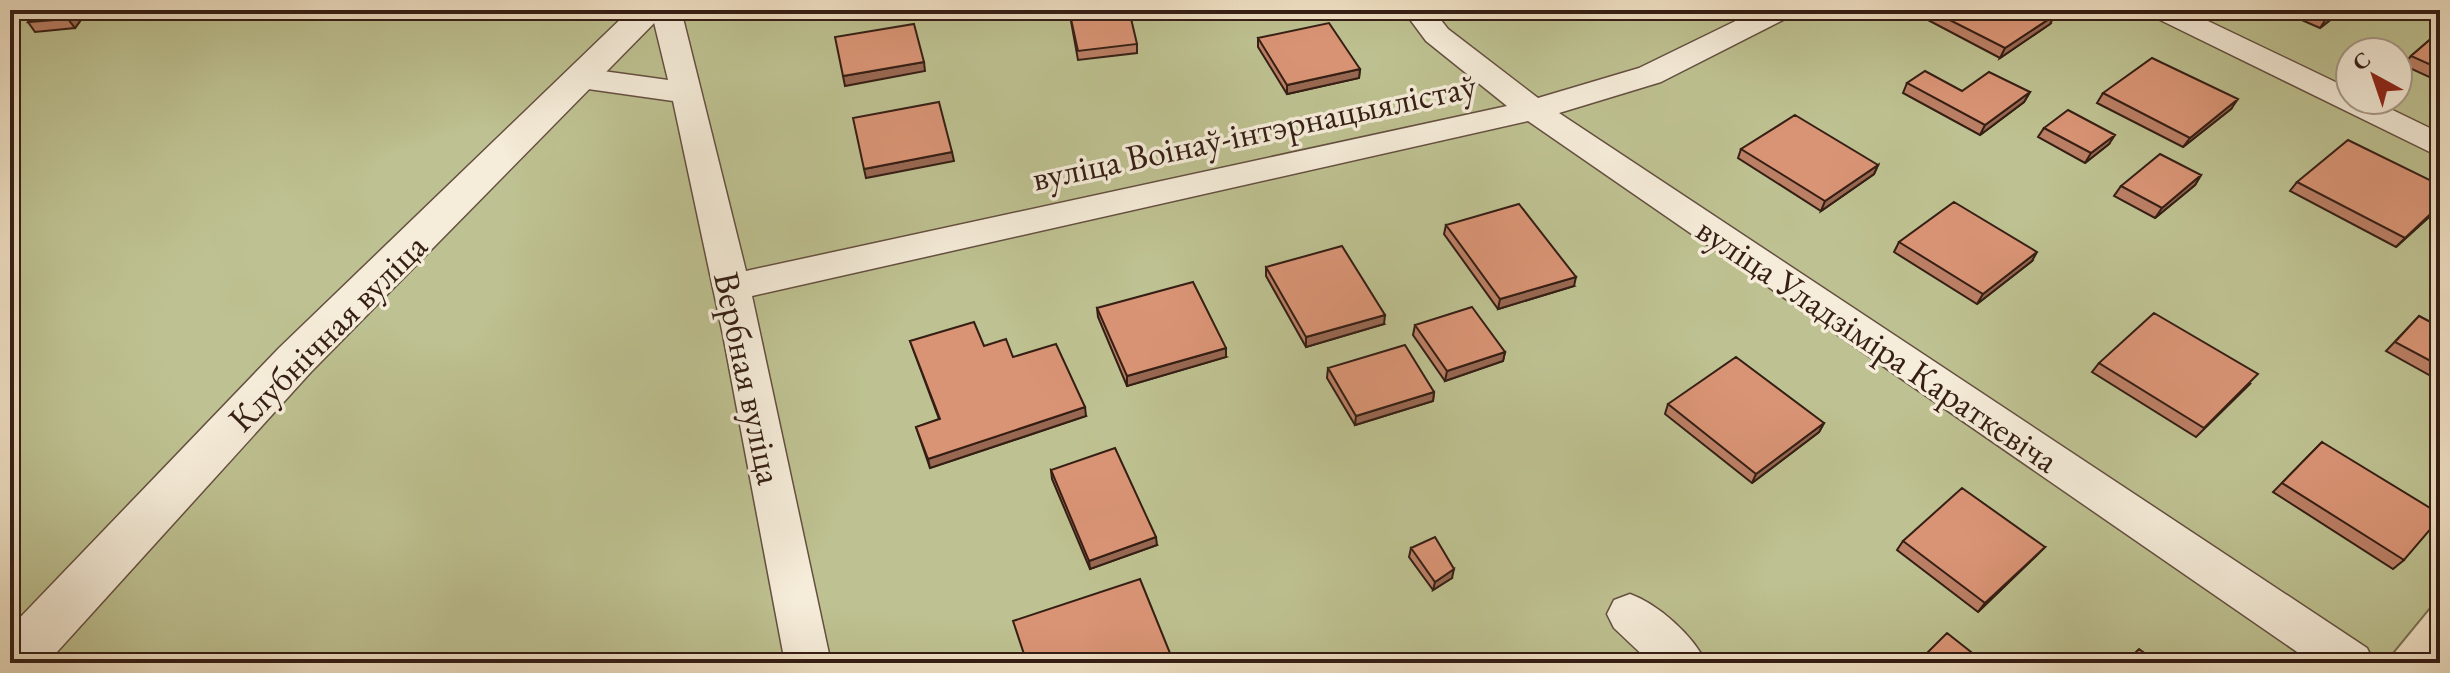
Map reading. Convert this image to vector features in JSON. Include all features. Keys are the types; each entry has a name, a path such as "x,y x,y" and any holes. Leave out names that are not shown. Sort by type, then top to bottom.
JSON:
{"street":[{"name":"Клубнічная вуліца","path":"12,663 295,360 650,10"},
{"name":"Вербная вуліца","path":"666,10 688,93 808,663"},
{"name":"вуліца Уладзіміра Караткевіча","path":"1418,10 1437,35 1533,110 2351,663"},
{"name":"вуліца Воінаў-інтэрнацыялістаў","path":"730,288 1533,110 1650,75 1781,10"},
{"path":"2162,10 2440,146"},
{"path":"581,78 688,93"},
{"path":"1630,614 1683,663"}],"green space":[{"path":"10,10 2440,10 2440,596 2385,663 10,663"}],"building":[{"path":"37,10 74,10 68,19 28,22"},
{"path":"1069,10 1129,10 1137,44 1078,51"},
{"path":"1930,10 2045,10 2055,15 2005,48"},
{"path":"2306,10 2338,10 2326,19"},
{"path":"1329,23 1360,69 1287,85 1258,38"},
{"path":"914,24 924,62 843,76 835,37"},
{"path":"2440,31 2440,69 2414,57 2414,53"},
{"path":"2152,58 2238,99 2190,138 2103,93"},
{"path":"1925,71 1962,91 1989,72 2030,92 1985,125 1907,83"},
{"path":"939,102 952,152 864,169 853,118"},
{"path":"2068,110 2115,135 2091,153 2044,128"},
{"path":"1795,115 1878,165 1825,201 1741,149"},
{"path":"2348,140 2440,185 2440,205 2405,238 2297,182"},
{"path":"2160,154 2201,175 2162,208 2121,186"},
{"path":"1954,202 2037,252 1983,294 1899,242"},
{"path":"1519,204 1576,277 1500,299 1446,225"},
{"path":"1342,246 1385,315 1306,337 1266,267"},
{"path":"1193,282 1226,348 1127,376 1097,308"},
{"path":"1472,307 1505,352 1447,371 1415,325"},
{"path":"2154,313 2258,374 2204,428 2099,363"},
{"path":"2419,316 2440,327 2440,366 2395,342"},
{"path":"974,322 984,346 1006,339 1013,357 1056,344 1085,407 928,459 916,427 940,419 910,341"},
{"path":"1405,345 1434,392 1356,416 1328,368"},
{"path":"1736,357 1824,423 1756,474 1668,404"},
{"path":"2322,442 2440,514 2440,518 2404,560 2282,483"},
{"path":"1115,448 1156,537 1089,561 1051,470"},
{"path":"1962,488 2045,547 1985,603 1903,541"},
{"path":"1435,537 1454,569 1435,582 1411,548"},
{"path":"1140,579 1174,663 1027,663 1013,621"},
{"path":"1947,633 1985,663 1917,663"},
{"path":"2139,649 2158,663 2125,663"}]}
